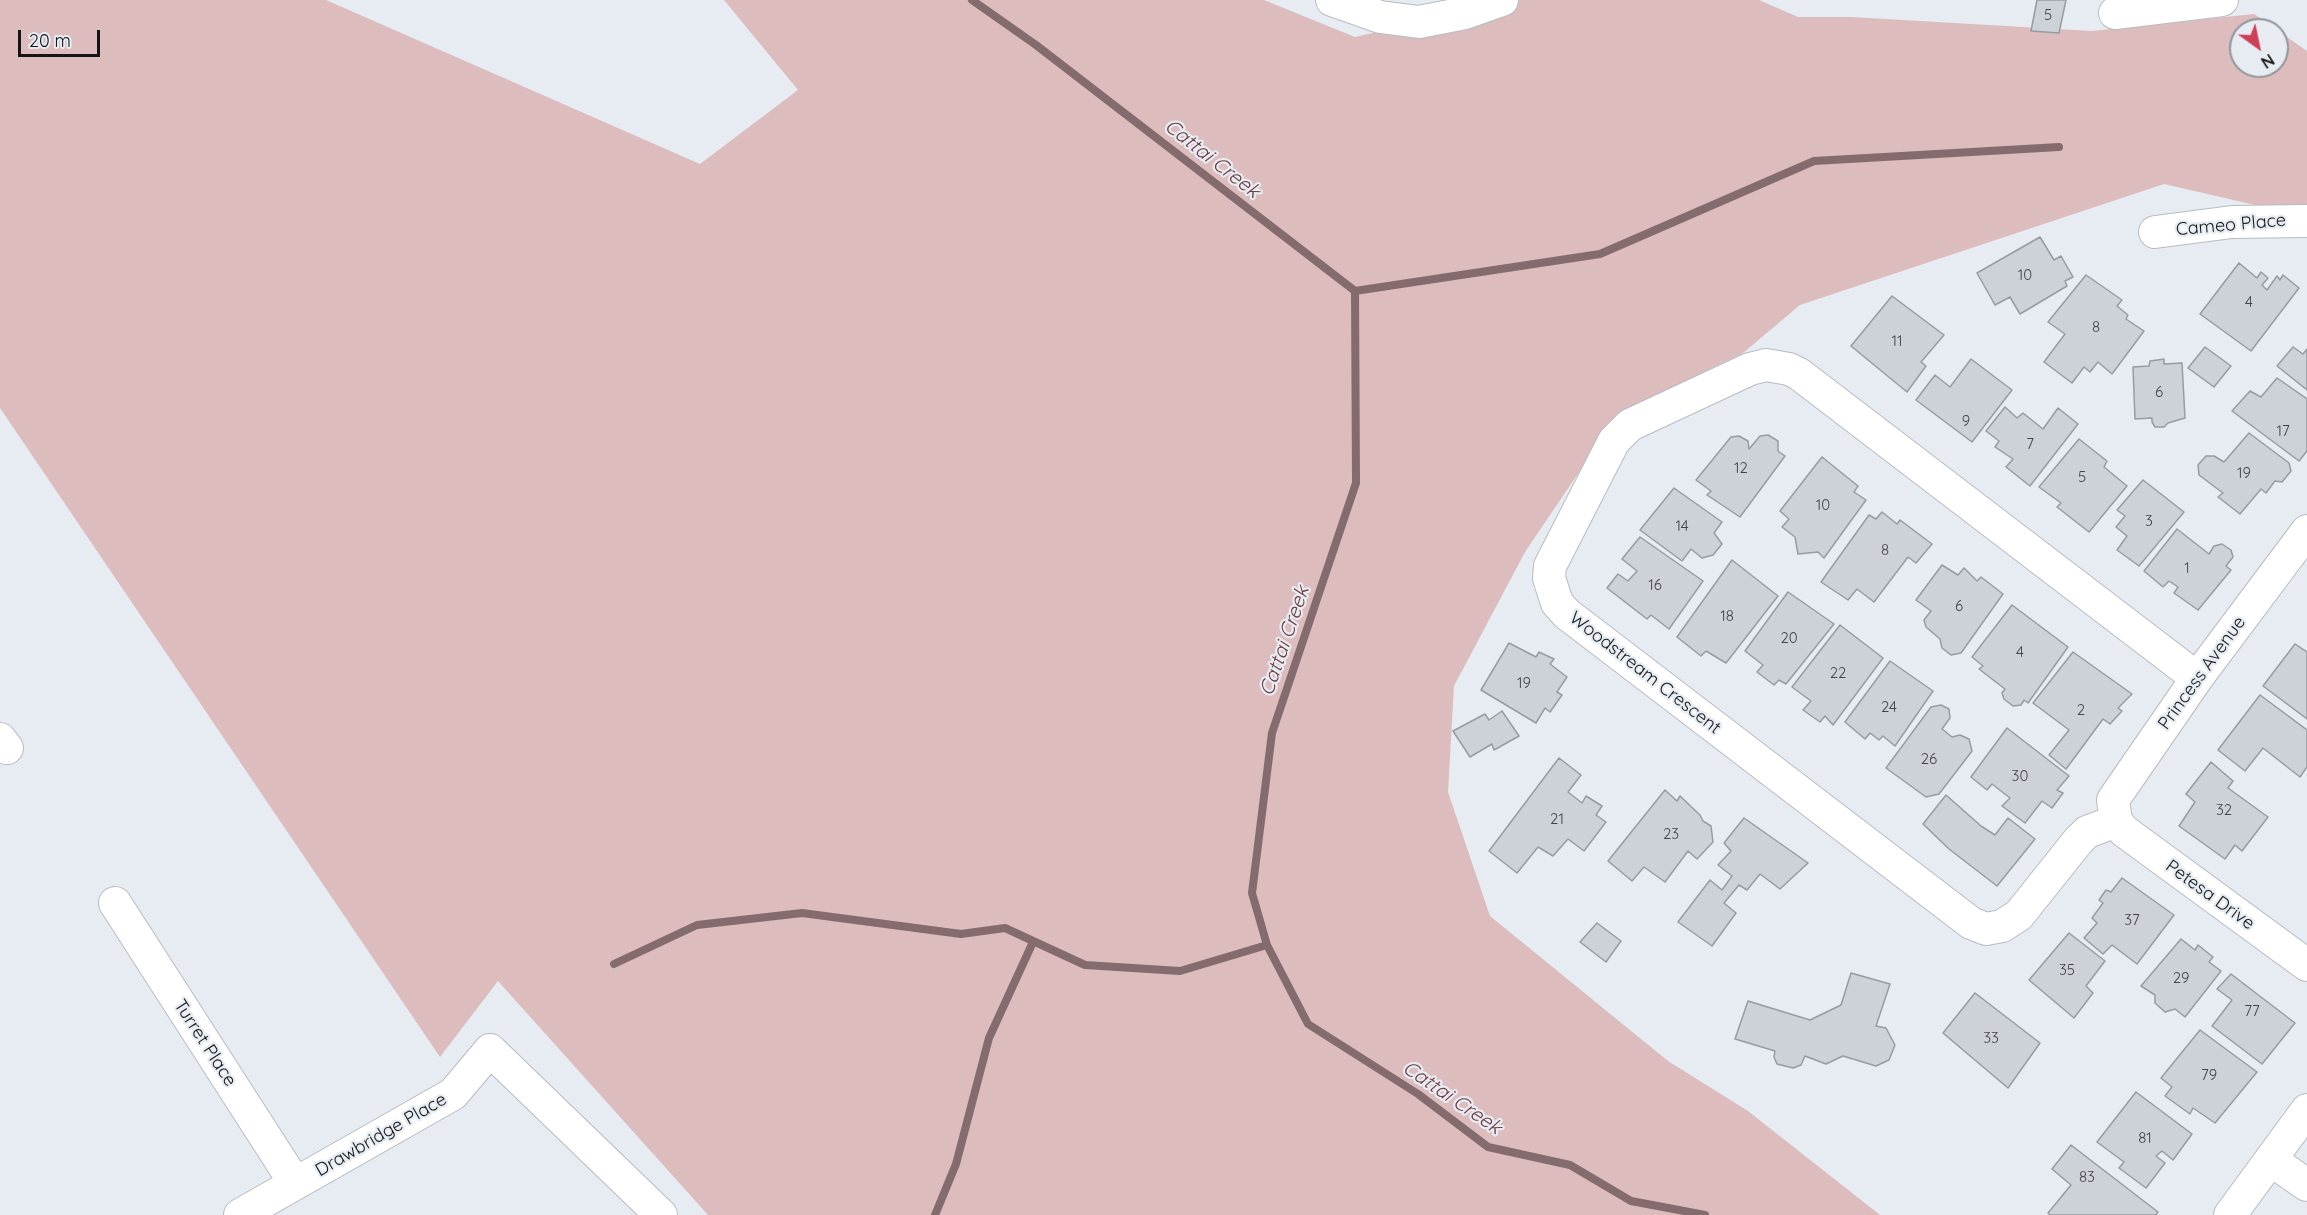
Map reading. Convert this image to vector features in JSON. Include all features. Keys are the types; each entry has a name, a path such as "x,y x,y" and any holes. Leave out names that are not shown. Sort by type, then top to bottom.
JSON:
{"street":[{"path":"1332,0 1380,17 1419,22 1465,13 1502,0"},
{"path":"2115,13 2222,0"},
{"name":"Cameo Place","path":"2155,232 2232,222 2307,221"},
{"name":"Woodstream Crescent","path":"2116,821 2087,832 2019,915 2002,926 1986,929 1971,923 1567,614 1557,603 1549,578 1550,566 1614,441 1630,425 1750,369 1766,365 1789,369 1799,374 2197,678"},
{"name":"Princess Avenue","path":"2116,821 2113,800 2117,793 2197,678 2307,531"},
{"name":"Petesa Drive","path":"2116,821 2136,841 2307,965"},
{"name":"Turret Place","path":"115,903 295,1183"},
{"name":"Drawbridge Place","path":"240,1215 453,1094 490,1050 662,1215"},
{"path":"2230,1215 2307,1110"},
{"path":"2271,1160 2307,1185"}],"shaded area":[{"path":"0,0 326,0 700,164 798,90 724,0 1264,0 1355,37 1520,0 1759,0 1798,17 1851,17 2092,31 2254,14 2260,18 2229,18 2229,78 2289,78 2289,38 2307,51 2307,217 2164,184 1800,305 1743,353 1619,413 1525,552 1454,686 1448,792 1490,916 1668,1061 1748,1111 1880,1215 708,1215 498,981 440,1057 0,408"}],"building":[{"path":"2037,0 2066,0 2059,33 2031,31"},
{"path":"2040,237 2054,260 2061,256 2073,277 2065,281 2067,286 2020,314 2010,297 1995,305 1977,273"},
{"path":"2239,263 2257,278 2261,272 2268,278 2262,285 2267,290 2277,276 2280,280 2283,275 2299,288 2251,351 2200,314"},
{"path":"2086,275 2122,300 2117,306 2128,315 2126,319 2144,331 2112,374 2098,362 2090,372 2084,367 2072,383 2044,362 2065,334 2048,322"},
{"path":"1892,296 1944,335 1921,362 1926,366 1907,392 1851,346"},
{"path":"2205,347 2231,366 2214,387 2188,368"},
{"path":"2293,347 2303,354 2307,349 2307,390 2277,366"},
{"path":"1971,359 2012,390 1972,442 1916,400 1935,375 1950,387"},
{"path":"2164,359 2164,364 2182,363 2185,418 2168,423 2164,427 2155,427 2152,418 2135,419 2133,367 2149,366 2150,361"},
{"path":"2277,378 2307,399 2307,451 2299,461 2232,411 2250,391 2261,397"},
{"path":"2005,407 2017,418 2023,413 2043,429 2058,408 2078,424 2030,486 2006,467 2013,459 1995,447 1999,441 1986,431"},
{"path":"2249,433 2289,463 2291,471 2282,482 2275,481 2266,493 2261,489 2240,514 2218,497 2223,493 2199,475 2198,465 2206,456 2214,456 2224,462"},
{"path":"1768,435 1778,441 1778,451 1785,456 1740,517 1707,495 1711,491 1696,480 1731,437 1739,436 1748,441 1749,449 1760,436"},
{"path":"2079,439 2107,461 2104,467 2127,486 2089,532 2057,507 2061,503 2039,487"},
{"path":"1822,457 1858,486 1854,492 1866,500 1824,558 1818,552 1798,554 1795,537 1782,527 1789,519 1780,511"},
{"path":"2143,480 2184,512 2139,566 2117,550 2127,536 2116,527 2125,516 2117,510"},
{"path":"1674,488 1722,522 1714,533 1722,544 1713,555 1702,558 1691,549 1682,561 1640,530"},
{"path":"1882,512 1897,524 1900,520 1932,544 1916,563 1908,557 1874,602 1857,589 1848,600 1821,582 1869,515 1876,519"},
{"path":"2177,529 2209,554 2214,546 2222,544 2231,550 2233,557 2226,566 2231,570 2198,610 2174,593 2178,587 2169,581 2163,587 2144,571"},
{"path":"1640,537 1703,581 1669,629 1651,615 1647,619 1607,588 1618,574 1628,581 1637,571 1622,559"},
{"path":"1732,560 1778,596 1726,663 1706,651 1701,656 1677,637"},
{"path":"1942,565 1958,575 1964,568 1977,581 1981,577 2003,594 1961,653 1951,655 1942,648 1940,639 1926,627 1924,620 1931,611 1916,600"},
{"path":"1788,592 1834,624 1786,684 1779,680 1774,685 1757,672 1763,665 1745,651"},
{"path":"2012,605 2068,647 2028,703 2024,700 2021,705 2013,706 2004,699 2002,693 2005,689 1979,669 1983,666 1972,657"},
{"path":"1840,625 1883,658 1833,725 1825,716 1820,722 1803,710 1811,701 1792,687"},
{"path":"1509,643 1536,657 1539,652 1554,659 1550,664 1567,677 1557,692 1562,695 1550,712 1545,708 1536,723 1481,690"},
{"path":"2295,644 2307,652 2307,719 2263,686"},
{"path":"2073,652 2132,694 2118,708 2122,711 2110,724 2103,719 2066,769 2049,755 2069,730 2033,703"},
{"path":"1890,661 1933,691 1895,746 1883,736 1879,740 1870,733 1865,739 1845,722"},
{"path":"2260,695 2307,730 2307,767 2300,777 2263,748 2245,771 2218,750"},
{"path":"1941,705 1949,709 1950,718 1942,729 1952,737 1960,735 1969,739 1972,751 1939,794 1926,797 1886,768 1931,707"},
{"path":"1502,711 1519,736 1494,750 1492,744 1470,757 1453,731 1485,714 1489,720"},
{"path":"2007,728 2069,776 2057,790 2063,793 2052,808 2042,801 2025,823 2002,806 2010,798 1992,784 1987,790 1971,777"},
{"path":"1559,758 1581,775 1568,792 1582,803 1586,796 1602,806 1596,815 1606,822 1584,851 1568,839 1553,856 1538,847 1517,873 1489,851"},
{"path":"2211,762 2233,781 2228,788 2268,817 2242,851 2235,845 2225,859 2179,826 2195,802 2186,794"},
{"path":"1665,790 1677,801 1680,796 1700,815 1703,821 1711,826 1713,842 1697,859 1688,851 1665,882 1644,867 1632,881 1608,861"},
{"path":"1946,795 1981,826 1995,835 2008,818 2035,839 1997,886 1949,849 1923,824"},
{"path":"1744,818 1808,863 1780,889 1760,874 1747,890 1739,885 1724,903 1736,913 1712,946 1678,922 1710,880 1722,890 1732,876 1718,865 1731,851 1724,843"},
{"path":"2122,878 2174,915 2137,964 2112,945 2103,954 2084,938 2097,923 2092,918 2103,903 2099,900 2106,890 2111,892"},
{"path":"1597,923 1621,941 1606,962 1580,942"},
{"path":"2069,933 2105,961 2086,986 2093,993 2074,1018 2029,980"},
{"path":"2181,939 2195,950 2198,945 2213,957 2209,962 2221,971 2185,1017 2175,1009 2165,1012 2155,1003 2155,995 2141,986"},
{"path":"1851,973 1890,984 1876,1026 1886,1028 1895,1045 1889,1060 1876,1066 1843,1056 1826,1064 1805,1056 1801,1065 1793,1068 1777,1064 1774,1057 1775,1051 1735,1039 1748,1001 1810,1020 1841,1005"},
{"path":"2231,974 2295,1023 2262,1064 2212,1026 2232,1000 2217,989"},
{"path":"1975,993 2040,1043 2008,1088 1943,1033"},
{"path":"2200,1030 2257,1072 2215,1123 2193,1108 2190,1114 2165,1096 2172,1087 2161,1078"},
{"path":"2136,1092 2192,1134 2173,1160 2162,1151 2156,1156 2165,1163 2146,1188 2119,1168 2124,1162 2097,1142"},
{"path":"2071,1145 2158,1212 2156,1215 2050,1215 2048,1213 2071,1185 2052,1169"}],"waterway":[{"name":"Cattai Creek","path":"972,0 1036,45 1355,291 1356,483 1272,733 1252,893 1267,945 1308,1024 1418,1094 1488,1147 1570,1165 1631,1201 1705,1215"},
{"path":"1355,291 1600,254 1814,161 2059,147"},
{"path":"614,964 697,925 802,913 961,934 1005,928 1085,965 1180,971 1267,945"},
{"path":"935,1215 956,1164 989,1038 1033,942"}]}
